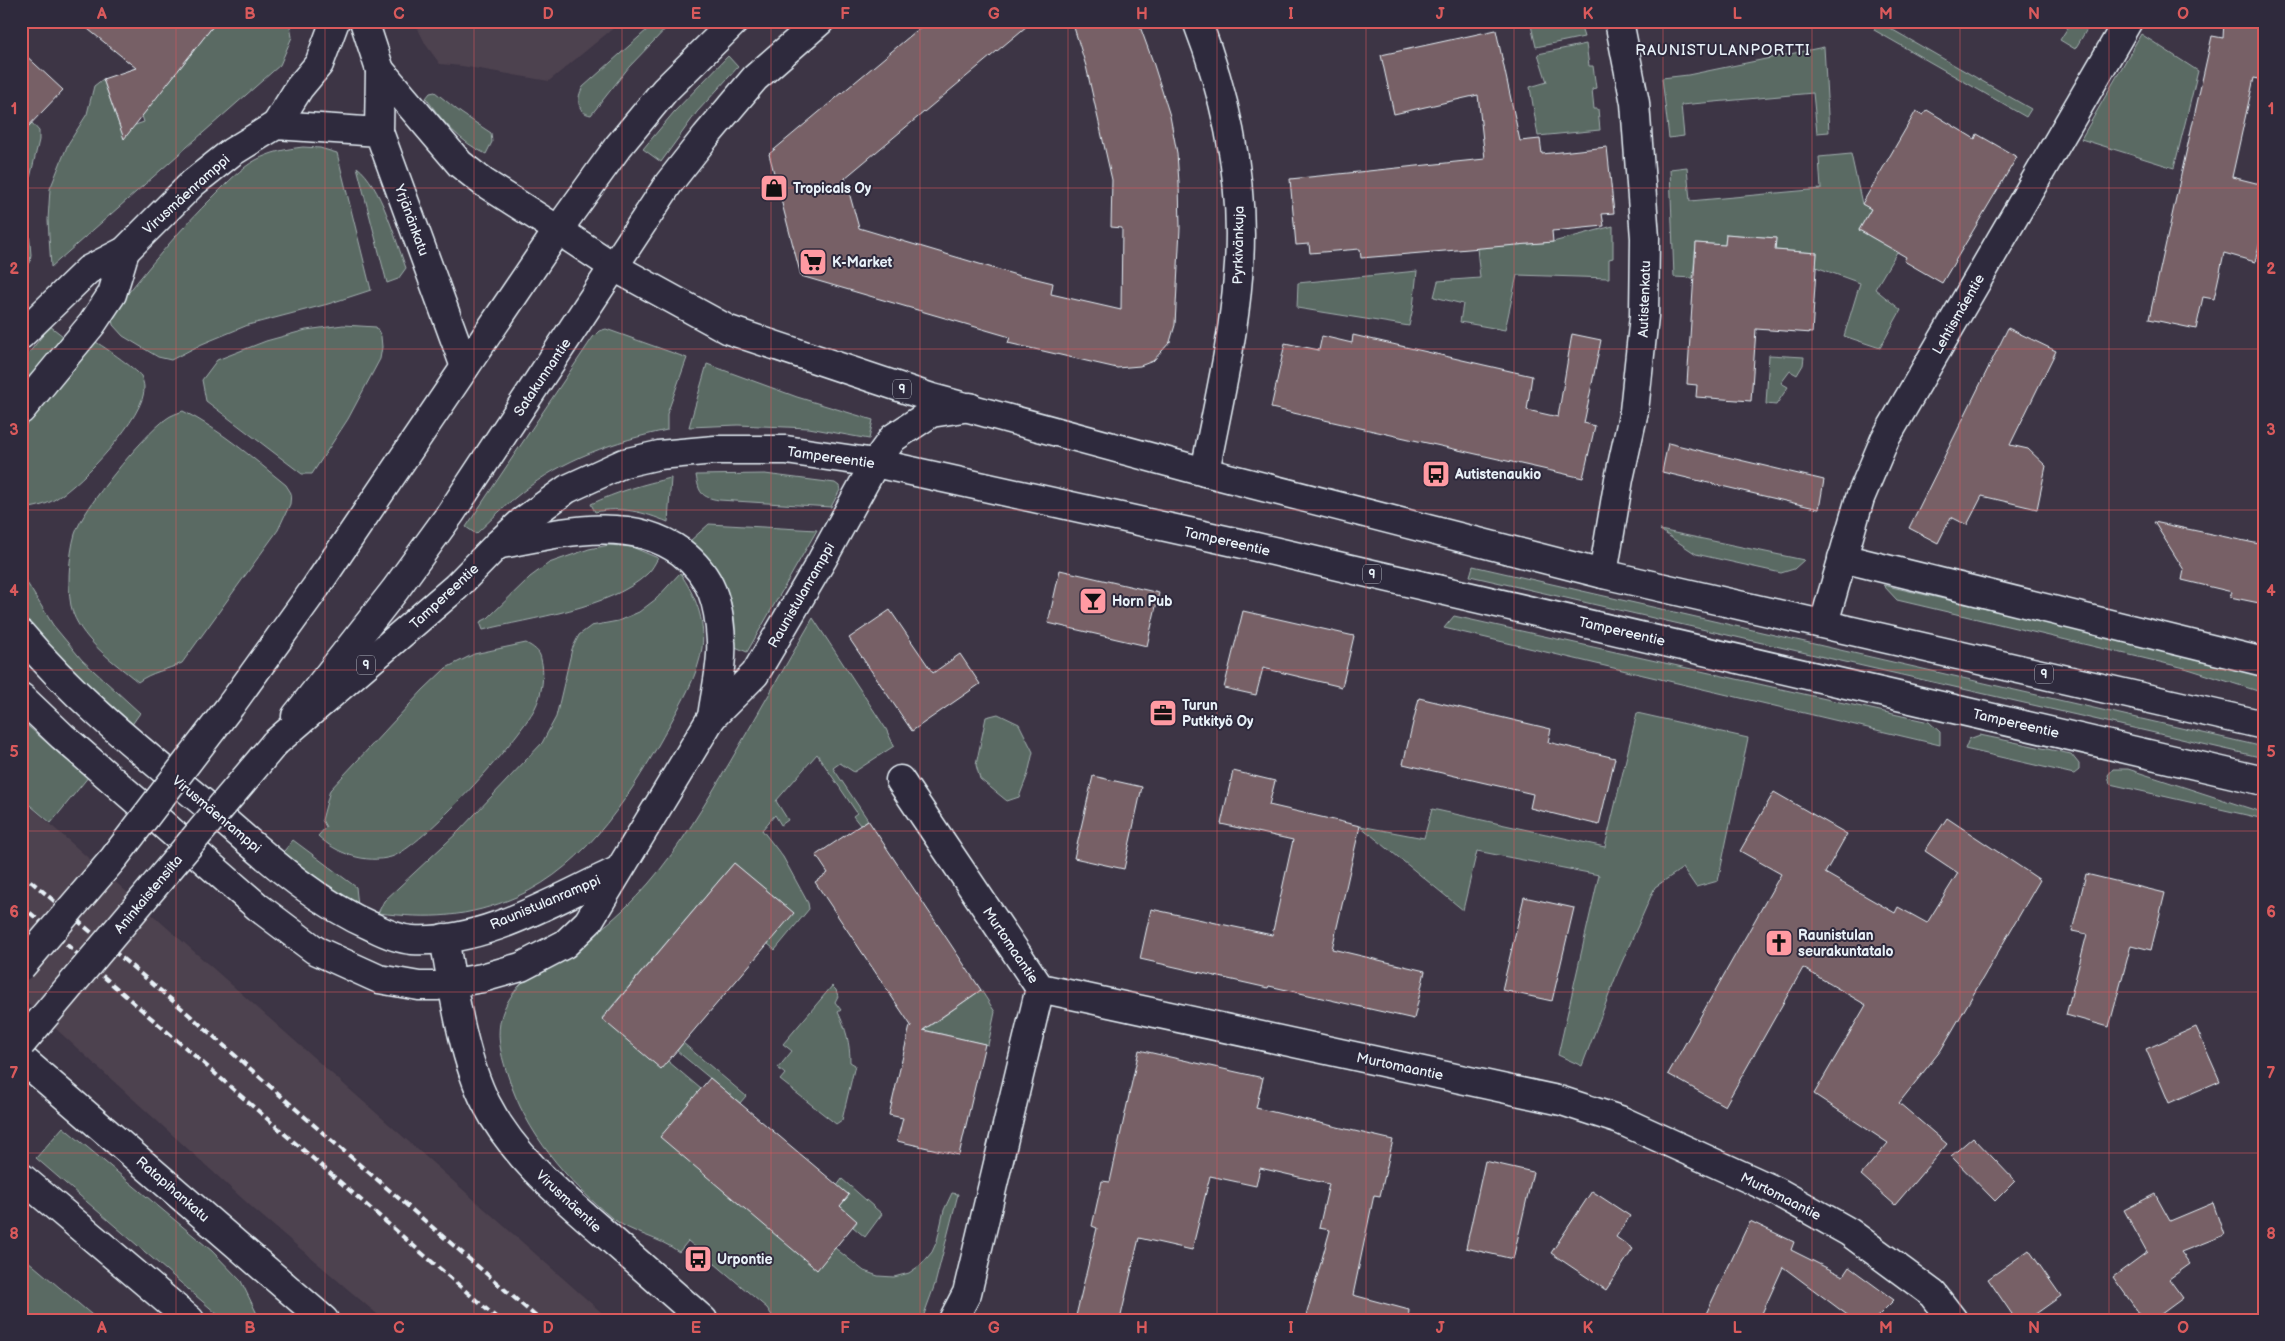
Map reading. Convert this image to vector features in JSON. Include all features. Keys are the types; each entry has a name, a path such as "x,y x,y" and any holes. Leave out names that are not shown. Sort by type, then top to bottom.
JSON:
{"main road":[{"name":"Virusmäenramppi","path":"21,335 88,270 125,251 193,184 232,152 276,125 299,88 319,64 336,21"},
{"name":"Yrjänänkatu","path":"364,21 380,70 379,132 465,367"},
{"path":"21,967 114,858 231,705 316,587 558,230 635,125 665,90 735,21"},
{"name":"Satakunnantie","path":"275,743 395,590 440,528 669,183 755,78 820,21"},
{"name":"Pyrkivänkuja","path":"1197,21 1218,87 1236,165 1240,214 1235,308 1205,472"},
{"name":"Autistenkatu","path":"1603,574 1619,479 1634,411 1644,316 1645,238 1635,103 1620,21"},
{"name":"Lehtismäentie","path":"1824,623 1860,498 1885,439 2128,21"},
{"name":"Yrjänänkatu","path":"380,70 460,164 483,182 558,230"},
{"path":"276,125 379,132"},
{"name":"9","path":"558,230 614,267 729,330 932,398 1205,472 1603,574 2264,725"},
{"name":"Virusmäenramppi","path":"21,410 92,324 112,294 125,251"},
{"name":"Raunistulanramppi","path":"452,984 521,967 565,944 588,922 617,871 712,717 755,674 822,560 874,463 893,438 931,413 970,407"},
{"name":"Tampereentie","path":"275,743 456,587 497,545 524,521 567,489 624,463 659,455 714,450 786,450 874,463 1456,593 2264,780"},
{"name":"Raunistulanramppi","path":"497,545 568,532 624,530 654,537 674,547 692,560 703,572 710,584 718,610 722,644 712,717"},
{"path":"1842,558 2264,662"},
{"name":"Virusmäenramppi","path":"21,634 46,664 91,709 301,885 338,910 391,935 410,940 444,938"},
{"path":"21,697 62,736 250,900 315,950 379,979 419,986 452,984"},
{"name":"Aninkaistensilta","path":"21,1044 275,743"},
{"name":"Murtomaantie","path":"900,780 1040,988 1562,1101 1620,1120 1776,1191 1849,1232 1933,1294 1952,1320"},
{"name":"Raunistulanramppi","path":"444,938 474,932 510,920 617,871"},
{"name":"Virusmäentie","path":"444,938 452,984 473,1072 486,1104 512,1142 545,1182 703,1320"},
{"path":"953,1320 967,1293 1040,988"},
{"name":"Ratapihankatu","path":"21,1058 324,1320"},
{"path":"21,1177 190,1320"}],"shaded area":[{"path":"414,21 622,21 549,81 440,64 426,45"},
{"path":"21,795 25,802 610,1320 384,1320 255,1210 21,997"}],"green space":[{"path":"210,21 289,21 292,37 280,65 51,267 48,220 50,189 68,144 87,114 94,86 103,79 121,130 144,122 127,71 136,68 163,89 214,25"},
{"path":"657,21 673,21 629,67 591,115 586,114 579,104 579,96 583,87"},
{"path":"1530,21 1579,21 1584,37 1536,47"},
{"path":"2072,21 2092,21 2075,49 2060,40"},
{"path":"1879,22 2031,109 2026,117 1874,30"},
{"path":"2141,34 2198,71 2174,168 2081,139"},
{"path":"1586,44 1589,66 1593,66 1596,88 1592,89 1594,109 1598,109 1600,130 1538,136 1530,87 1547,82 1538,54"},
{"path":"1824,47 1829,132 1817,133 1813,93 1681,105 1684,136 1669,138 1662,78 1688,75"},
{"path":"728,56 738,67 697,112 661,162 643,149 674,112"},
{"path":"435,92 461,113 491,133 492,142 486,154 460,137 438,115 426,98 430,93"},
{"path":"32,123 39,131 39,140 26,195 31,255 30,263 24,267 21,265 21,134"},
{"path":"303,147 320,148 337,153 371,290 328,304 248,325 202,344 171,360 158,357 123,336 113,325 112,319 117,307 202,208 250,163 273,153"},
{"path":"1851,154 1862,204 1871,209 1859,230 1897,252 1875,289 1901,310 1880,348 1844,336 1860,283 1816,267 1817,253 1775,250 1776,238 1726,234 1725,245 1696,243 1693,278 1674,277 1670,169 1687,167 1690,201 1821,189 1819,157"},
{"path":"357,167 366,175 380,199 406,268 398,279 387,283"},
{"path":"1613,226 1613,258 1609,259 1609,278 1517,275 1505,330 1460,322 1463,304 1434,297 1438,281 1480,278 1477,248 1553,242"},
{"path":"1417,271 1409,326 1297,308 1298,283"},
{"path":"343,325 376,327 381,336 380,359 348,419 312,474 302,474 206,401 202,380 217,360 266,341 306,330"},
{"path":"50,326 63,336 21,390 21,363"},
{"path":"606,329 687,358 667,414 667,430 609,446 554,470 515,498 476,534 466,527 593,337 599,331"},
{"path":"92,340 141,376 144,387 142,399 124,431 111,448 81,479 49,503 21,509 21,431"},
{"path":"1769,355 1804,357 1803,365 1797,375 1790,371 1781,383 1788,387 1776,405 1766,404"},
{"path":"707,364 797,397 873,420 869,439 809,428 738,425 689,427"},
{"path":"183,411 224,436 286,485 291,493 290,504 278,530 182,663 154,673 138,682 92,643 78,624 73,613 70,595 71,552 80,522 115,473 143,440 156,428 168,418"},
{"path":"765,474 835,483 839,486 840,490 831,507 719,500 705,496 702,493 698,486 696,475"},
{"path":"671,478 668,522 632,511 605,510 595,512 591,504 630,489"},
{"path":"709,524 817,530 747,652 733,646 735,631 731,602 710,564 690,541"},
{"path":"1660,530 1804,560 1794,569 1781,573 1696,554"},
{"path":"609,545 632,547 658,558 647,574 632,586 613,595 570,610 483,630 480,622 488,618 530,577 549,563 589,549"},
{"path":"1473,566 2264,747 2264,758 1470,576"},
{"path":"21,573 53,625 82,660 140,713 131,726 85,686 29,627 21,616"},
{"path":"680,573 695,599 701,618 703,638 697,668 680,706 641,775 606,824 587,846 542,883 498,904 465,913 448,915 415,916 378,913 384,901 459,831 542,743 556,717 572,649 579,635 591,626 618,621 639,612 656,599"},
{"path":"1883,585 2264,673 2264,693 2185,668 1897,600"},
{"path":"1454,616 1929,722 1940,732 1940,745 1444,628"},
{"path":"813,618 886,729 894,746 854,772 840,763 833,768 868,820 860,825 853,816 857,813 817,754 776,801 788,820 781,825 775,815 762,830 783,857 808,903 809,909 775,950 768,944 769,919 782,903 734,863 602,1018 656,1051 701,1089 835,1248 864,1271 878,1276 894,1277 909,1273 922,1264 932,1252 937,1241 944,1210 952,1193 958,1194 935,1284 922,1320 775,1320 767,1308 688,1241 679,1252 612,1218 579,1188 537,1136 525,1117 516,1097 504,1063 499,1040 501,1018 511,997 519,986 535,972 609,923 661,869 682,840 711,793"},
{"path":"526,643 538,651 543,671 542,684 535,708 511,743 446,814 405,849 391,857 381,859 352,856 334,848 318,836 326,827 322,820 330,790 423,690 446,668 474,654"},
{"path":"1637,713 1748,738 1718,881 1696,887 1683,868 1655,887 1618,971 1582,1066 1558,1055 1599,875 1477,851 1463,910 1360,826 1424,838 1432,809 1605,847"},
{"path":"998,714 1019,724 1033,752 1028,774 1019,797 1007,801 980,779 976,765 986,717"},
{"path":"21,720 63,757 89,776 51,823 25,801 21,795"},
{"path":"1980,735 2071,754 2079,764 2079,770 2074,774 1965,749 1969,739"},
{"path":"2113,769 2128,769 2264,813 2264,819 2110,784 2108,775"},
{"path":"293,840 356,887 358,906 280,856"},
{"path":"832,986 838,996 835,1002 841,1010 838,1012 847,1036 850,1062 855,1065 842,1120 836,1124 780,1080 785,1074 778,1068 792,1051 783,1044"},
{"path":"981,990 995,1012 988,1045 924,1030"},
{"path":"683,1043 746,1096 740,1103 677,1051"},
{"path":"63,1127 212,1251 241,1281 260,1320 224,1320 36,1158"},
{"path":"842,1179 882,1214 865,1237 853,1227 857,1222 840,1206 849,1195 837,1186"},
{"path":"21,1255 98,1320 21,1320"}],"building":[{"path":"78,21 217,21 124,139 103,79 136,68"},
{"path":"928,21 1033,21 845,178 859,228 1023,277 1053,283 1051,294 1121,310 1122,228 1111,227 1112,180 1086,66 1072,21 1138,21 1170,116 1177,153 1179,183 1180,228 1175,325 1170,342 1153,361 1140,366 1117,368 1008,343 1010,337 801,276 769,154"},
{"path":"2224,21 2264,21 2264,80 2254,78 2232,177 2264,185 2264,225 2255,262 2224,253 2214,299 2203,297 2196,329 2149,319 2212,36 2223,38"},
{"path":"1496,30 1520,141 1540,139 1542,154 1607,147 1614,213 1602,214 1604,226 1552,231 1553,242 1361,258 1360,249 1310,253 1309,244 1296,245 1290,179 1485,159 1478,95 1394,114 1381,55"},
{"path":"21,51 63,90 21,134"},
{"path":"1927,110 1975,139 1977,134 2017,157 1942,283 1904,261 1906,257 1859,230 1871,209 1862,204 1916,111 1923,115"},
{"path":"1726,234 1776,238 1775,250 1817,253 1812,333 1756,329 1751,401 1696,397 1697,385 1687,384 1696,243 1725,245"},
{"path":"2008,328 2056,351 2010,445 2028,449 2046,466 2037,509 1982,496 1967,525 1951,517 1938,543 1909,528"},
{"path":"1572,334 1601,340 1584,423 1595,426 1583,478 1271,408 1285,343 1319,350 1322,336 1352,343 1353,335 1532,376 1527,410 1558,417"},
{"path":"1668,443 1824,480 1819,509 1662,472"},
{"path":"2154,522 2264,545 2264,604 2230,597 2232,592 2182,580 2184,570"},
{"path":"1060,570 1159,593 1147,646 1048,623"},
{"path":"890,610 933,673 960,654 980,684 912,731 849,638"},
{"path":"1243,611 1354,636 1342,687 1263,668 1256,695 1224,688"},
{"path":"1419,698 1551,729 1548,742 1615,758 1599,825 1530,808 1533,794 1403,764"},
{"path":"1233,771 1275,781 1269,805 1360,826 1332,949 1425,971 1414,1019 1140,959 1151,909 1272,935 1293,840 1221,824"},
{"path":"1093,776 1142,787 1124,869 1074,858"},
{"path":"1774,792 1847,834 1825,873 1895,913 1898,907 1927,923 1958,873 1925,851 1947,818 2040,880 1941,1050 1899,1103 1947,1144 1895,1205 1861,1175 1888,1143 1814,1094 1866,1005 1803,968 1725,1106 1668,1074 1781,874 1740,851"},
{"path":"868,820 981,990 923,1030 985,1044 959,1155 897,1141 903,1118 889,1115 910,1026 912,1027 815,882 828,873 816,855"},
{"path":"734,863 794,913 661,1069 602,1019"},
{"path":"2086,874 2165,893 2151,950 2131,945 2109,1027 2066,1015 2087,934 2072,931"},
{"path":"1524,897 1574,908 1552,1001 1502,990"},
{"path":"2196,1027 2220,1081 2169,1103 2146,1049"},
{"path":"1139,1050 1263,1078 1256,1108 1393,1140 1380,1196 1374,1195 1353,1295 1409,1310 1408,1320 1305,1320 1330,1230 1319,1228 1329,1184 1260,1168 1256,1186 1210,1176 1192,1250 1139,1238 1120,1320 1075,1320 1097,1228 1092,1226 1102,1181 1110,1182"},
{"path":"710,1078 849,1195 840,1206 857,1221 817,1270 660,1137"},
{"path":"1973,1137 2015,1181 1995,1201 1951,1156"},
{"path":"1485,1161 1533,1172 1513,1259 1466,1248"},
{"path":"1592,1191 1630,1216 1616,1237 1633,1249 1606,1290 1551,1253"},
{"path":"2155,1194 2170,1221 2213,1203 2224,1235 2181,1252 2190,1264 2169,1279 2183,1298 2153,1320 2144,1320 2113,1277 2147,1252 2124,1210"},
{"path":"1750,1221 1794,1242 1791,1250 1843,1276 1849,1267 1894,1300 1874,1320 1854,1320 1783,1267 1759,1320 1703,1320"},
{"path":"2029,1250 2061,1296 2027,1320 2016,1320 1988,1279"}],"railway":[{"path":"21,873 186,1012 540,1320"},
{"path":"21,905 499,1320"}],"place":[{"name":"Tropicals Oy","path":"774,188"},
{"name":"K-Market","path":"813,262"},
{"name":"Autistenaukio","path":"1436,474"},
{"name":"Horn Pub","path":"1093,601"},
{"name":"Turun Putkityö Oy","path":"1163,713"},
{"name":"Raunistulan seurakuntatalo","path":"1779,943"},
{"name":"Urpontie","path":"698,1259"}],"district":[{"name":"RAUNISTULANPORTTI","path":"1723,50"}]}
